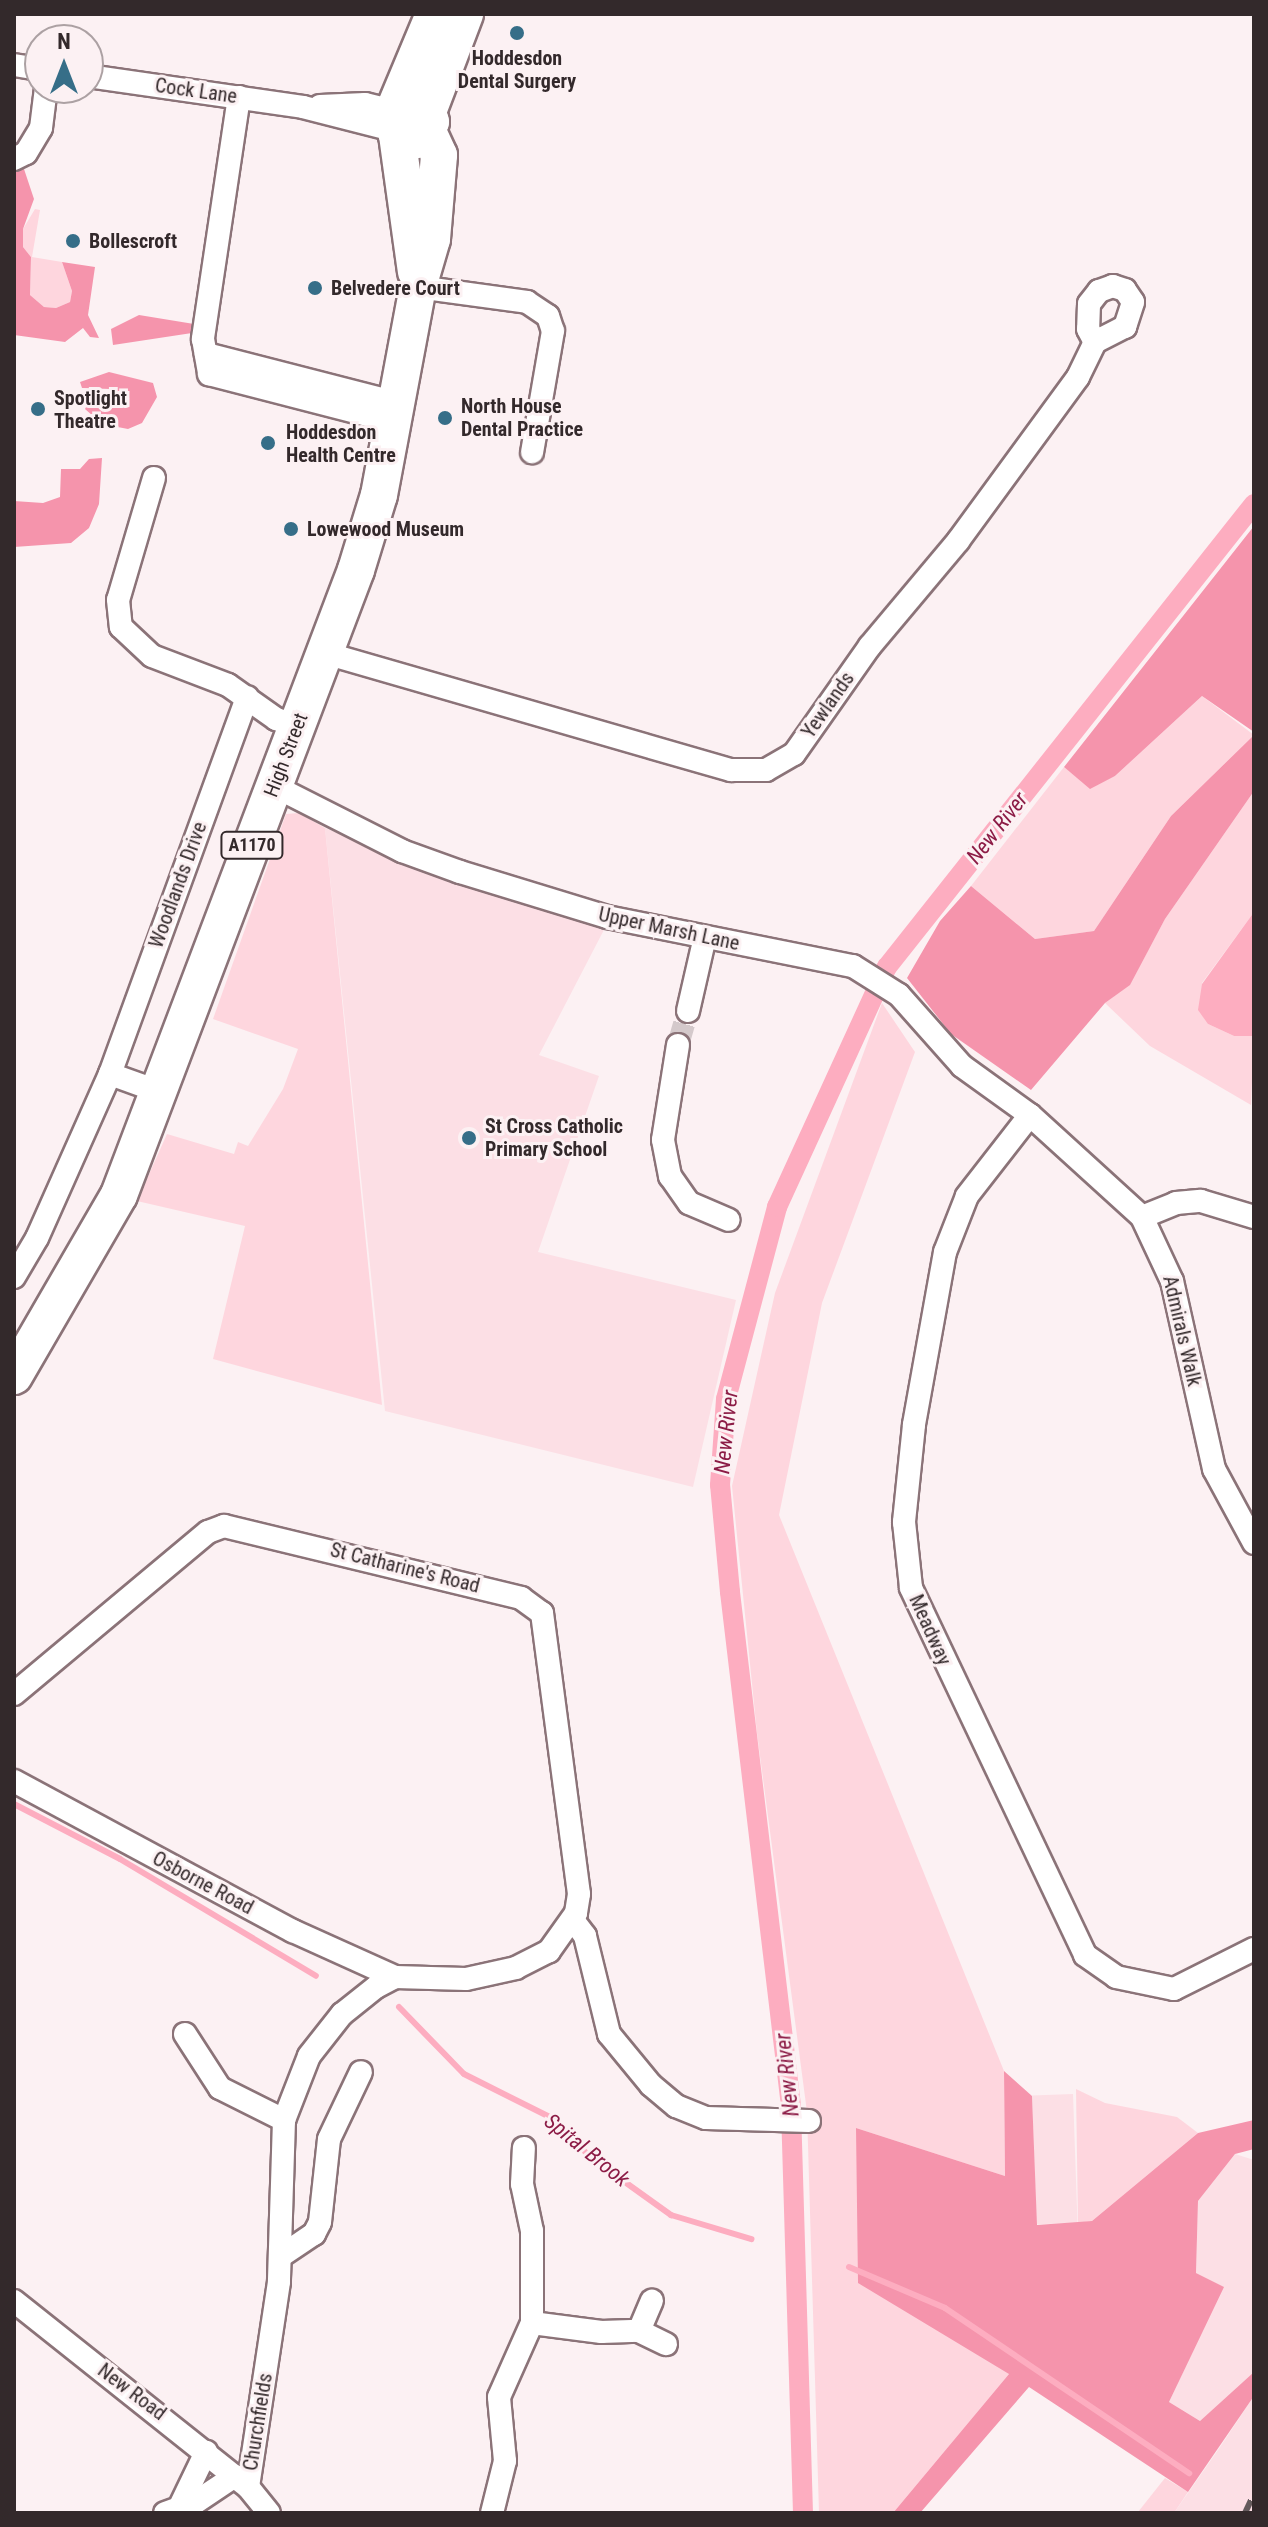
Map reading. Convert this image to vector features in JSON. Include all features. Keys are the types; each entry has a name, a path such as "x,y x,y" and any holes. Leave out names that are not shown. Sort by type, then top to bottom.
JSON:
{"main road":[{"path":"407,121 434,14"},
{"path":"407,121 465,14"},
{"name":"High Street","path":"14,1376 104,1225 160,1092 369,529 396,413 439,188 439,155 407,121"}],"street":[{"name":"Cock Lane","path":"104,78 407,121"},
{"path":"239,97 203,339 208,364 396,413"},
{"path":"14,159 26,153 41,128 44,104"},
{"path":"418,287 527,302 548,316 553,331 532,452"},
{"name":"Yewlands","path":"325,653 731,770 766,770 794,754 870,646 958,541 1078,377 1095,342"},
{"path":"154,478 118,600 121,627 152,656 247,697 276,719 297,726"},
{"name":"Woodlands Drive","path":"14,1277 37,1238 110,1074 247,697"},
{"name":"Upper Marsh Lane","path":"274,786 402,851 460,872 607,917 858,969 899,995 955,1060 1030,1115"},
{"path":"688,1011 705,937"},
{"path":"678,1045 663,1140 670,1176 689,1203 729,1220"},
{"path":"110,1074 160,1092"},
{"name":"Admirals Walk","path":"1030,1115 1142,1217 1172,1281 1214,1469 1254,1543"},
{"name":"Meadway","path":"1030,1115 967,1196 950,1234 914,1425 904,1531 911,1588 1085,1955 1116,1977 1174,1989 1254,1949"},
{"path":"1142,1217 1176,1203 1201,1201 1254,1217"},
{"name":"St Catharine's Road","path":"14,1694 208,1532 224,1526 527,1600 544,1618 579,1894 573,1920"},
{"name":"Osborne Road","path":"14,1781 293,1931 395,1977"},
{"path":"281,2256 284,2120 317,2042 358,2001 395,1977 466,1979 516,1968 549,1951 573,1920 585,1936 600,2013 626,2061 686,2112 745,2122 809,2121"},
{"path":"185,2034 220,2088 284,2120"},
{"path":"281,2256 314,2234 320,2222 329,2139 361,2072"},
{"path":"494,2509 505,2461 499,2397 532,2323 532,2231 522,2184 524,2148"},
{"name":"Churchfields","path":"269,2513 242,2481 274,2323 281,2256"},
{"name":"New Road","path":"14,2301 242,2481"},
{"path":"639,2331 652,2301"},
{"path":"532,2323 590,2331 639,2331 666,2344"},
{"path":"173,2508 206,2452"},
{"path":"173,2508 196,2502 242,2481"}],"shaded area":[{"path":"21,160 34,199 23,229 23,247 31,257 30,295 44,307 56,308 70,302 72,291 62,262 95,267 88,315 99,338 90,337 83,328 65,342 14,335 14,161"},
{"path":"35,209 40,210 32,257 62,262 72,291 70,302 56,308 44,307 30,295 31,257 23,247 23,229"},
{"path":"139,315 194,324 192,333 113,345 111,329"},
{"path":"109,372 153,383 157,397 142,423 128,429 102,424 85,409 90,400 109,396 110,389 82,388 80,382"},
{"path":"102,458 99,504 89,528 71,543 14,547 14,501 43,503 60,497 61,469 80,469 89,459"},
{"path":"1254,526 1254,732 1202,696 1115,776 1090,789 1064,767"},
{"path":"1202,696 1254,735 1171,816 1094,931 1035,939 971,886 1064,767 1090,788 1115,776"},
{"path":"1254,735 1254,791 1165,919 1130,985 1105,1003 1031,1090 951,1034 907,978 940,921 971,886 1035,939 1094,931 1171,816"},
{"path":"1254,791 1254,912 1202,983 1208,1024 1234,1036 1254,1036 1251,1105 1150,1046 1105,1003 1130,984 1165,919"},
{"path":"299,813 325,828 382,1405 213,1359 245,1226 137,1201 167,1134 234,1154 238,1142 248,1146 283,1089 298,1049 213,1019 286,814"},
{"name":"St Cross Catholic Primary School","path":"325,828 469,884 607,924 539,1055 599,1076 538,1252 736,1300 693,1487 385,1411"},
{"path":"1254,912 1254,1036 1234,1036 1208,1024 1198,1010 1202,984"},
{"path":"882,1003 915,1052 822,1303 779,1515 1004,2071 1005,2176 856,2128 1009,2374 893,2513 819,2513 807,2112 757,1733 732,1486 775,1293"},
{"path":"1004,2071 1032,2096 1037,2225 1092,2221 1198,2133 1254,2120 1254,2149 1235,2154 1198,2201 1196,2273 1224,2287 1169,2402 1200,2421 1254,2372 1254,2396 1188,2492 1029,2387 920,2513 893,2513 1009,2374 858,2283 856,2128 1005,2176"},
{"path":"1076,2089 1105,2103 1177,2117 1198,2133 1092,2221 1078,2223"},
{"path":"1073,2094 1078,2223 1037,2224 1032,2095"},
{"path":"1235,2154 1254,2160 1254,2372 1200,2421 1169,2402 1223,2287 1196,2273 1198,2201"},
{"path":"1254,2396 1254,2513 1174,2513 1220,2447"},
{"path":"1165,2478 1188,2492 1174,2513 1138,2512"}],"waterway":[{"name":"New River","path":"803,2513 791,2106 720,1485 726,1399 777,1207 887,967 1254,504"},
{"name":"Spital Brook","path":"14,1804 120,1859 316,1976"},
{"name":"Spital Brook","path":"399,2007 464,2074 554,2119 590,2157 671,2215 751,2239"},
{"name":"Spital Brook","path":"849,2267 945,2308 1189,2473"}],"tunnel":[{"path":"678,1045 688,1011"}],"railway":[{"path":"1245,2513 1254,2494"}],"place":[{"name":"Hoddesdon Dental Surgery","path":"517,33"},
{"name":"Bollescroft","path":"73,241"},
{"name":"Belvedere Court","path":"315,288"},
{"name":"Spotlight Theatre","path":"38,409"},
{"name":"North House Dental Practice","path":"445,418"},
{"name":"Hoddesdon Health Centre","path":"268,443"},
{"name":"Lowewood Museum","path":"291,529"},
{"name":"St Cross Catholic Primary School","path":"469,1138"}]}
